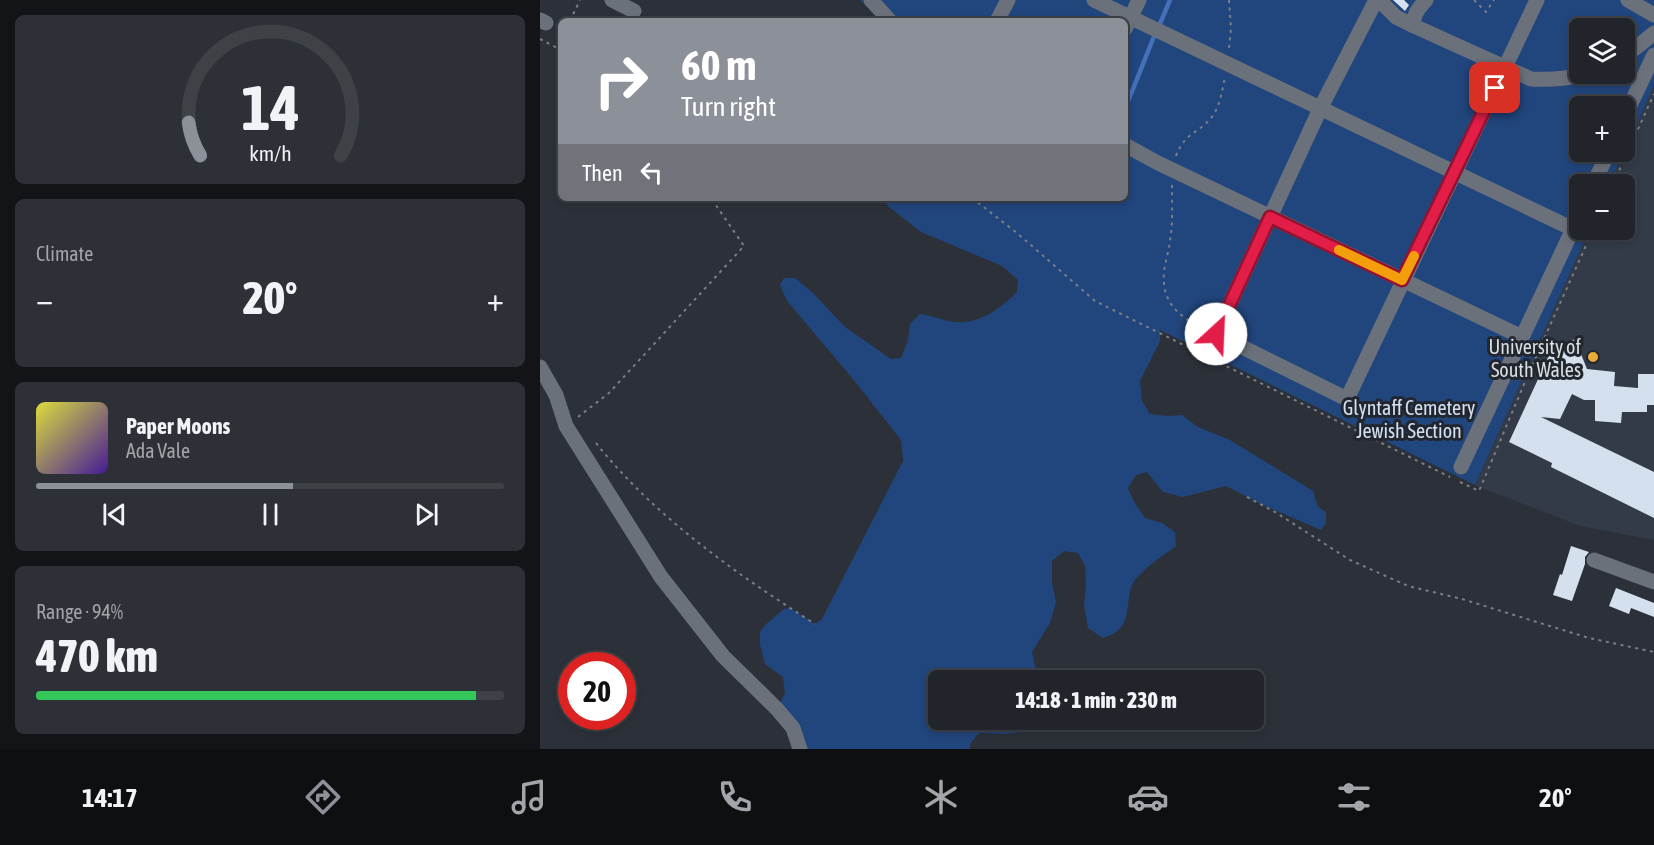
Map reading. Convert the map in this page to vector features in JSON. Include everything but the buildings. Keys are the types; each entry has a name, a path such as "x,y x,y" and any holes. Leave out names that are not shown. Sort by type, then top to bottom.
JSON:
{"street":[{"path":"612,0 633,11"},
{"path":"999,18 1008,0"},
{"path":"1094,0 1120,18"},
{"path":"1139,0 1128,24 1228,63 1569,227"},
{"path":"1537,0 1505,67 1402,280 1347,399 1216,334 1321,107 1377,0 1396,17 1414,26 1505,67 1531,79 1569,78"},
{"path":"1414,26 1415,14 1426,0"},
{"path":"1628,0 1654,15"},
{"path":"875,2 888,18"},
{"path":"1635,48 1654,33"},
{"path":"1634,96 1654,55"},
{"path":"1128,147 1522,337"},
{"path":"1461,467 1569,237"},
{"path":"540,367 556,395 566,426 661,577 723,656 793,728 800,749"},
{"path":"1593,560 1654,582"}],"path":[{"path":"571,18 580,0"},
{"path":"1216,334 1188,321 1178,313 1166,292 1164,271 1171,240 1172,169 1176,153 1183,141 1210,119 1222,93 1228,63 1231,28 1229,0"},
{"path":"1474,0 1486,12 1494,0"},
{"path":"540,39 558,48"},
{"path":"1618,174 1654,94"},
{"path":"566,426 609,393 744,246 713,201"},
{"path":"976,201 1017,233 1095,301 1479,491 1588,240"},
{"path":"591,437 626,480 707,550 815,624"},
{"path":"1247,497 1275,512 1350,560 1408,586 1462,599 1589,638 1654,652"}],"shaded area":[{"name":"University of South Wales","path":"1654,85 1654,540 1580,526 1475,485 1585,240 1635,240 1635,174 1614,174 1619,162 1635,162 1635,127"}],"green space":[{"name":"Glyntaff Cemetery Jewish Section","path":"860,0 1654,0 1654,85 1635,128 1635,96 1569,96 1569,162 1619,162 1614,174 1569,174 1569,240 1585,240 1475,485 1160,330 1160,341 1140,381 1142,401 1150,414 1182,415 1198,427 1230,440 1313,491 1318,507 1326,512 1326,523 1321,530 1226,486 1183,497 1163,492 1147,472 1136,475 1128,488 1134,502 1145,518 1162,523 1175,532 1176,546 1149,566 1135,580 1125,621 1121,627 1103,638 1088,628 1084,605 1085,566 1078,553 1064,551 1052,561 1052,583 1056,602 1050,623 1032,652 1037,670 928,670 928,730 1027,730 1012,733 979,733 970,744 970,749 800,749 777,709 785,693 783,677 765,664 760,645 760,632 784,609 790,608 815,624 822,619 903,461 901,440 787,301 780,285 784,278 795,278 813,293 845,327 891,359 901,358 908,340 910,324 920,314 949,321 968,322 995,311 1017,292 1018,280 1002,266 921,232 884,201 1128,201 1128,18 878,18"}],"waterway":[{"path":"1159,26 1170,0"},
{"path":"1128,102 1155,34"}],"slow traffic":[{"path":"1339,250 1402,280 1414,256"}],"place":[{"name":"University of South Wales","path":"1593,357"}],"route":[{"path":"1216,334 1270,217 1402,280 1495,88"}]}
